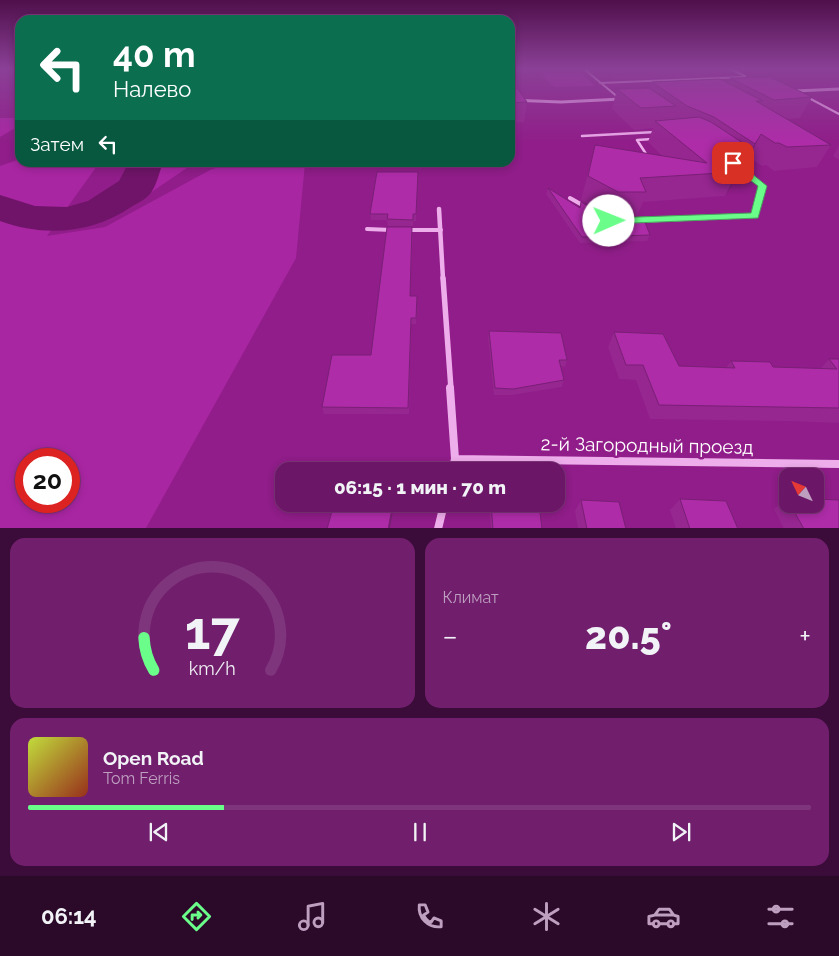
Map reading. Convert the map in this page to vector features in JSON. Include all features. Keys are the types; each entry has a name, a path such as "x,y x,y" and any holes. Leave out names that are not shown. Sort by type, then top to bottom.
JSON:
{"street":[{"path":"515,100 561,102 627,98"},
{"path":"439,209 454,462"},
{"name":"2-й Загородный проезд","path":"455,459 839,464"},
{"path":"438,528 442,512"}],"lane":[{"path":"521,94 526,100"},
{"path":"613,94 620,99"},
{"path":"801,94 839,114"},
{"path":"582,136 657,132"},
{"path":"641,159 649,159 637,140 655,139"},
{"path":"636,221 755,216 762,186 733,163"},
{"path":"570,198 586,207"},
{"path":"367,229 394,230"},
{"path":"404,230 440,230"}],"shaded area":[{"path":"0,118 15,118 15,128 0,137"},
{"path":"15,161 15,167 96,167 47,236 105,227 219,167 305,167 296,258 146,528 0,528 0,166"},
{"path":"162,167 188,167 134,204"}],"building":[{"path":"515,94 521,94 527,102 515,103"},
{"path":"623,94 657,94 676,106 641,108"},
{"path":"669,94 749,94 763,101 756,101 831,145 787,147 775,143 761,134 755,144 714,117 687,106"},
{"path":"761,94 805,94 812,97 774,100"},
{"path":"699,117 711,122 752,149 737,172 640,178 646,192 618,192 588,176 595,145 707,163 655,121"},
{"path":"377,172 418,172 416,214 413,214 413,220 387,219 388,214 370,214"},
{"path":"548,188 580,208 581,202 610,218 643,217 650,235 582,237"},
{"path":"387,227 412,227 410,296 417,296 416,318 411,318 408,408 322,407 332,355 371,355"},
{"path":"489,331 561,333 567,360 559,360 564,380 513,389 495,388"},
{"path":"614,332 663,334 679,366 735,368 731,361 770,362 773,367 837,369 829,359 839,359 839,408 659,405 643,365 626,365"},
{"path":"680,499 726,501 738,528 690,528"},
{"path":"824,499 839,500 839,528 803,528 795,513 824,513"},
{"path":"581,500 619,502 626,528 587,528"},
{"path":"332,512 391,512 388,528 327,528"},
{"path":"492,512 540,512 542,528 493,528"}],"waterway":[{"path":"0,207 31,218 69,219 102,209 135,188 144,167"}],"route":[{"path":"609,221 755,216 762,186 733,163"}]}
